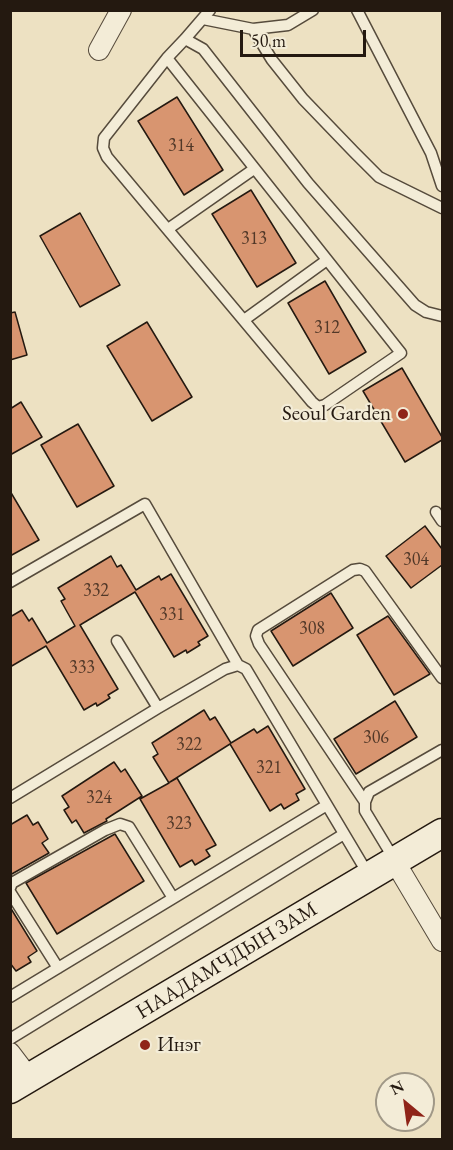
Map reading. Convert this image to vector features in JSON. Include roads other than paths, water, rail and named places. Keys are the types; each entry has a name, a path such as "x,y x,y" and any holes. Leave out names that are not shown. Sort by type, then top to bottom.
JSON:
{"main road":[{"name":"НААДАМЧДЫН ЗАМ","path":"15,1099 442,833"}],"street":[{"path":"99,50 120,10"},
{"path":"395,862 442,940"},
{"path":"10,1053 15,1099"}],"lane":[{"path":"167,58 400,353 325,405 318,407 312,402 107,157 103,148 104,138 167,58 206,15 253,29 288,25 313,10"},
{"path":"357,10 431,153 442,186"},
{"path":"253,29 272,60 303,99 379,177 442,208"},
{"path":"185,39 203,49 308,183 415,305 426,312 442,316"},
{"path":"168,229 254,169"},
{"path":"244,320 327,260"},
{"path":"10,582 145,504 238,665 246,669 370,877"},
{"path":"395,862 365,811 364,802 259,644 256,636 258,630 353,570 360,569 365,571 442,678"},
{"path":"117,641 158,708"},
{"path":"10,798 158,708 225,669 238,665"},
{"path":"364,802 369,792 442,750"},
{"path":"10,997 327,805"},
{"path":"58,968 10,890 12,883 105,830 120,824 129,826 173,898"},
{"path":"10,1039 344,834"}],"place":[{"name":"Seoul Garden","path":"403,414"},
{"name":"Инэг","path":"145,1045"}]}
